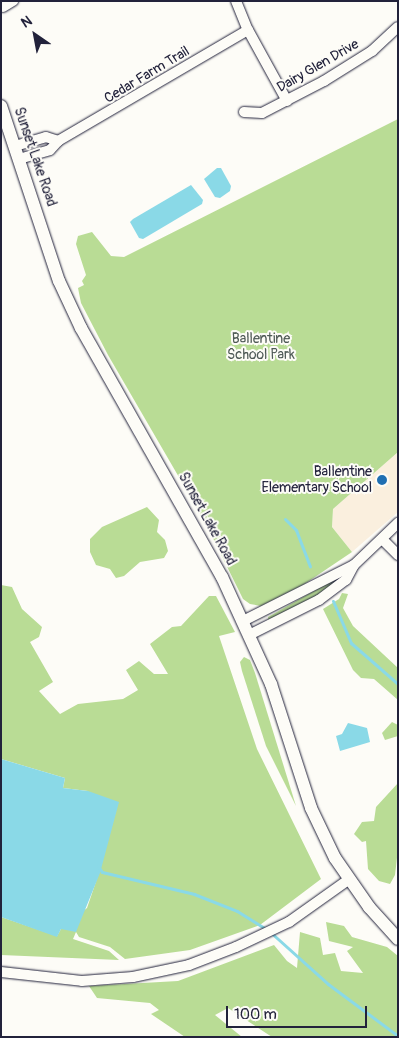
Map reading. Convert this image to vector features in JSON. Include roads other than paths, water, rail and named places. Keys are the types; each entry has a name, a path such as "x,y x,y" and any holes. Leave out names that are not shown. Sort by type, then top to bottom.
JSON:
{"main road":[{"name":"Sunset Lake Road","path":"1,106 59,281 81,328 208,550 243,621 283,717 311,808 348,880 398,939"}],"street":[{"path":"4,7 13,1"},
{"path":"236,1 248,30 287,100"},
{"name":"Dairy Glen Drive","path":"244,112 262,113 356,62 398,27"},
{"name":"Cedar Farm Trail","path":"19,159 50,150 58,140 248,30"},
{"name":"Cedar Farm Trail","path":"15,146 46,137 58,140"},
{"path":"243,621 354,565 398,523"},
{"path":"382,540 398,555"},
{"path":"250,636 319,600 346,580 354,565"},
{"path":"1,972 82,980 133,978 189,965 236,947 289,922 348,880"}],"water":[{"path":"217,168 221,168 231,186 230,191 220,198 215,197 204,179"},
{"path":"191,185 203,200 202,204 143,239 139,238 130,222"},
{"path":"348,723 367,728 370,742 340,751 336,736 342,734"},
{"path":"1,759 65,778 63,788 88,791 119,802 100,873 76,932 61,929 57,937 1,917"}],"waterway":[{"path":"285,519 296,530 310,566"},
{"path":"333,601 351,643 398,684"},
{"path":"98,866 102,872 194,894 237,911 268,930 328,984 398,1036"}],"place":[{"name":"Ballentine Elementary School","path":"382,480"}],"park label":[{"name":"Ballentine School Park","path":"261,348"}]}
